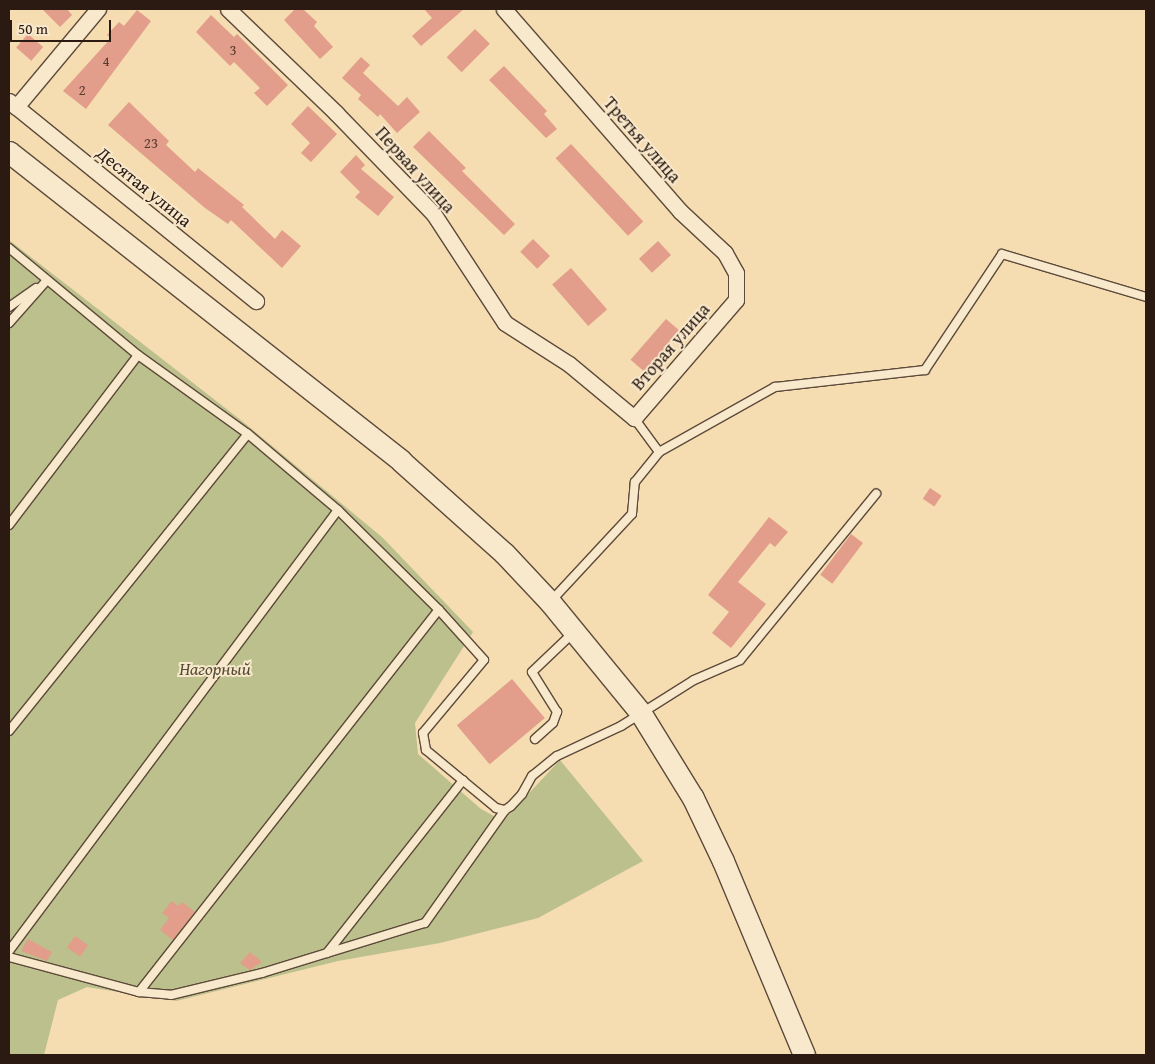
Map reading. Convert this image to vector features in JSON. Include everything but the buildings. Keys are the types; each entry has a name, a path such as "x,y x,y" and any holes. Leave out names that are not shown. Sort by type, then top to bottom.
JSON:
{"main road":[{"path":"9,152 400,461 504,553 576,631 640,712 693,798 719,852 804,1055"}],"street":[{"path":"12,104 98,9"},
{"name":"Первая улица","path":"228,9 336,113 433,213 505,323 569,364 634,418"},
{"name":"Третья улица","path":"504,9 673,204 725,253 736,273 736,300"},
{"name":"Десятая улица","path":"12,104 256,302"},
{"name":"Вторая улица","path":"634,418 736,300"}],"lane":[{"path":"9,248 138,355 248,434 338,510 439,610 484,660 423,733 426,750 484,799 505,810"},
{"path":"550,602 632,514 635,482 659,452 775,387 925,370 1002,254 1146,297"},
{"path":"9,307 47,280"},
{"path":"9,322 47,280"},
{"path":"9,526 138,355"},
{"path":"634,418 659,452"},
{"path":"9,732 248,434"},
{"path":"9,957 139,992 171,995 327,953 425,924 505,810 522,794 532,776 557,756 602,736 694,680 740,660 876,494"},
{"path":"9,951 338,510"},
{"path":"139,992 439,610"},
{"path":"535,739 553,723 557,712 532,672 576,631"},
{"path":"327,953 463,780"}],"green space":[{"name":"Нагорный","path":"9,240 242,421 383,538 473,632 415,723 418,754 481,809 503,821 560,760 643,861 538,918 440,943 338,961 176,1001 87,987 58,1000 44,1055 9,1055"}]}
